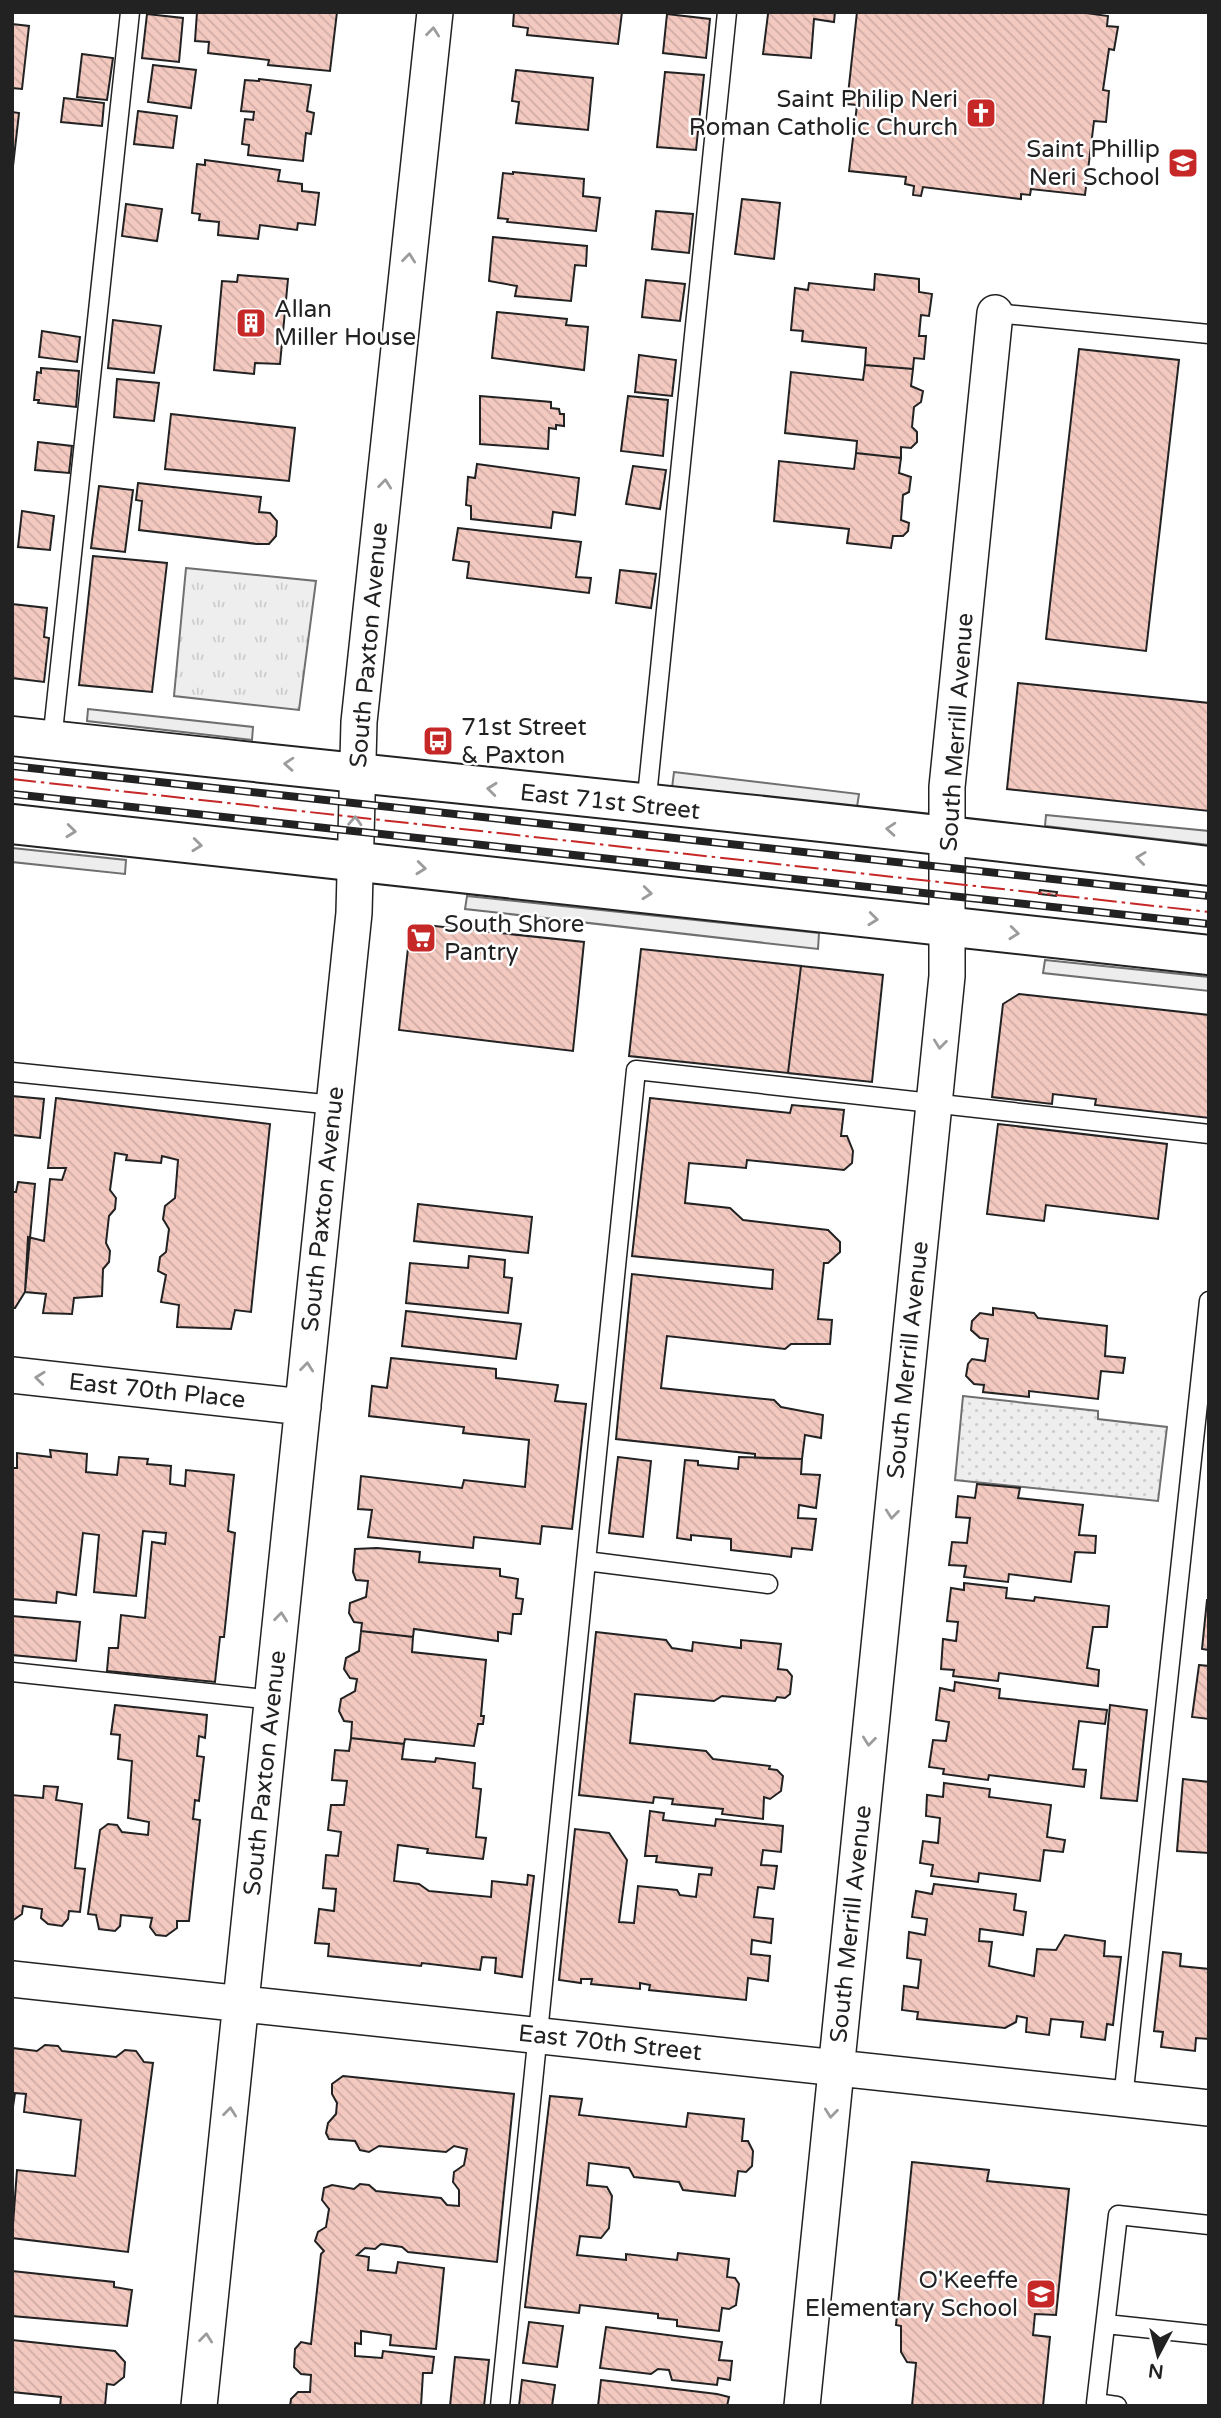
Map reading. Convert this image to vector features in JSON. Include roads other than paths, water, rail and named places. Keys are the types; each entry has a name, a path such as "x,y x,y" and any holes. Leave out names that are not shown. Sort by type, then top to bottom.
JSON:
{"main road":[{"name":"East 71st Street","path":"12,736 357,771 646,806 947,835 1209,866"},
{"path":"12,824 1209,955"}],"street":[{"name":"South Paxton Avenue","path":"200,2406 354,913 353,861 362,695 435,12"},
{"name":"South Merrill Avenue","path":"802,2406 947,976 948,779 995,313"},
{"name":"East 70th Place","path":"12,1375 303,1407"},
{"name":"East 70th Street","path":"12,1979 1209,2108"}],"lane":[{"path":"52,741 130,12"},
{"path":"646,806 727,12"},
{"path":"995,313 1209,334"},
{"path":"500,2406 636,1070 1209,1134"},
{"path":"12,1072 334,1105"},
{"path":"1123,2099 1209,1301"},
{"path":"586,1561 768,1584"},
{"path":"12,1672 272,1700"},
{"path":"1117,2406 1096,2403 1118,2214 1209,2225"},
{"path":"1106,2324 1209,2335"}],"railway":[{"path":"12,766 1209,896"},
{"path":"12,794 1209,924"}],"place":[{"name":"Saint Philip Neri Roman Catholic Church","path":"981,113"},
{"name":"Saint Phillip Neri School","path":"1183,163"},
{"name":"Allan Miller House","path":"251,323"},
{"name":"71st Street & Paxton","path":"438,741"},
{"name":"South Shore Pantry","path":"421,938"},
{"name":"O'Keeffe Elementary School","path":"1041,2294"}]}
